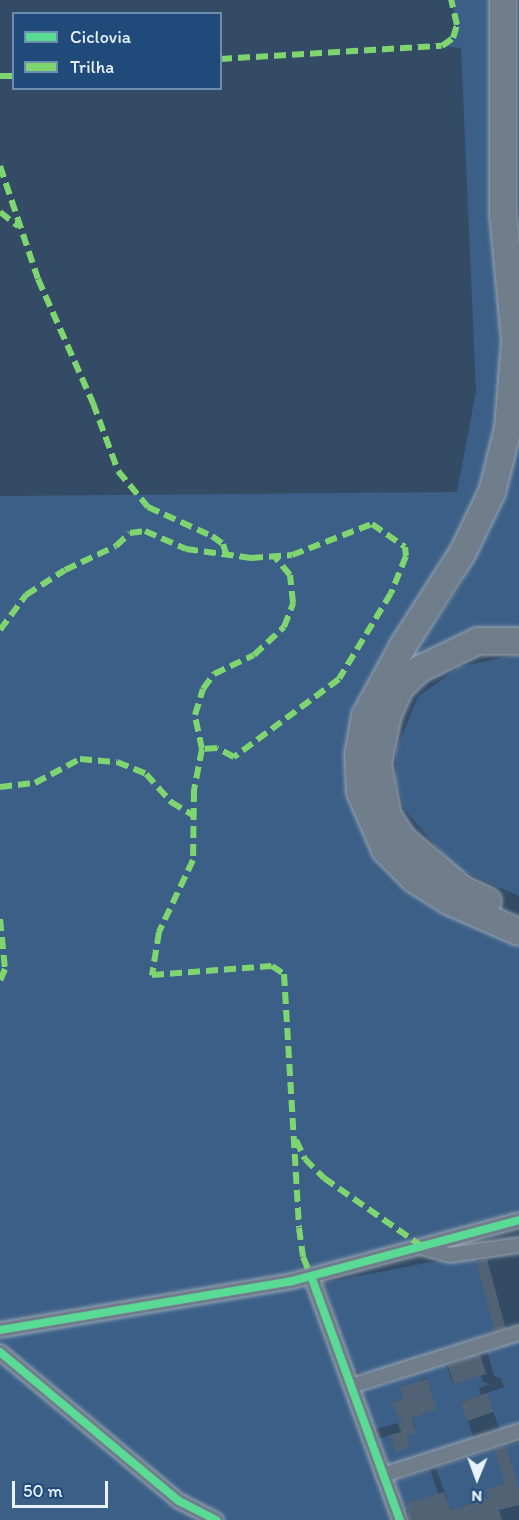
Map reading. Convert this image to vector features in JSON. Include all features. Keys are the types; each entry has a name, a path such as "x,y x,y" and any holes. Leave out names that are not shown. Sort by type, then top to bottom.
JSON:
{"highway":[{"path":"503,0 503,214 515,341 508,428 492,492 463,552 403,646 365,716 358,755 360,792 385,850 415,880 448,901 519,932"},
{"path":"503,97 519,218"},
{"path":"519,641 478,641 420,669 400,688 388,715 378,764 388,816 403,839 462,889 519,914"}],"street":[{"path":"0,1330 311,1276 424,1248 519,1220"},
{"path":"424,1248 450,1256 519,1245"},
{"path":"311,1276 400,1520"},
{"path":"351,1386 519,1333"},
{"path":"0,1352 179,1501 216,1520"},
{"path":"383,1475 519,1431"}],"shaded area":[{"path":"451,0 494,0 509,337 486,491 437,583 360,792 519,932 519,1220 293,1282 311,1289 393,1520 0,1520 0,496 457,492 476,391 461,48 442,46 453,38 457,25"},
{"path":"519,432 519,632 404,665 461,585 501,499"},
{"path":"519,656 519,896 454,867 405,810 396,780 396,750 418,697 459,667"},
{"path":"476,1258 496,1331 374,1375 351,1370 323,1283 426,1263"},
{"path":"519,1340 519,1425 500,1431 487,1393 504,1387 501,1379 494,1376 487,1350"},
{"path":"475,1354 483,1382 490,1384 479,1388 481,1395 461,1402 474,1439 389,1467 378,1439 390,1435 396,1451 410,1447 405,1431 417,1431 412,1419 373,1430 360,1392 446,1364 453,1384 470,1379 464,1358","holes":["426,1378 436,1409 412,1417 401,1387 408,1385 413,1400 424,1396 420,1381"]},
{"path":"519,1442 519,1488 514,1480 487,1489 489,1498 451,1510 436,1468 494,1449 501,1467 511,1463 506,1446"},
{"path":"430,1470 440,1498 424,1504 421,1499 408,1503 409,1509 405,1511 394,1481"}],"building":[{"path":"487,1259 506,1329 495,1331 476,1262"},
{"path":"480,1355 486,1374 454,1385 448,1366"},
{"path":"427,1379 437,1409 411,1418 417,1432 407,1436 410,1447 396,1452 390,1435 401,1432 398,1423 401,1422 392,1403 404,1398 400,1387"},
{"path":"487,1393 494,1412 468,1421 461,1403"},
{"path":"506,1446 519,1488 519,1505 499,1510 502,1520 409,1520 407,1503 444,1492 451,1510 489,1498 486,1489 505,1483 494,1449"}],"marked path":[{"path":"222,59 442,46 453,38 457,25 451,0"},
{"path":"0,76 12,76"},
{"path":"0,166 38,279 93,403 118,471 148,507 212,536 223,544 227,556"},
{"path":"0,212 18,226"},
{"path":"0,630 26,595 65,570 116,546 130,533 145,531 186,549 251,558 292,555 372,524 405,547 406,556 391,593 339,679 234,757 217,748 202,749 194,790 193,860 159,932 152,975 272,966 284,974 299,1228 303,1257 311,1276"},
{"path":"202,749 195,715 203,689 214,674 254,655 284,627 293,603 290,575 275,557"},
{"path":"0,787 35,783 80,759 117,762 146,774 171,802 194,816"},
{"path":"0,919 5,969 0,981"},
{"path":"296,1140 305,1159 324,1178 423,1247"}],"cycle path":[{"path":"0,1330 292,1281 519,1220"},
{"path":"311,1276 400,1520"},
{"path":"0,1352 179,1501 216,1520"}]}
